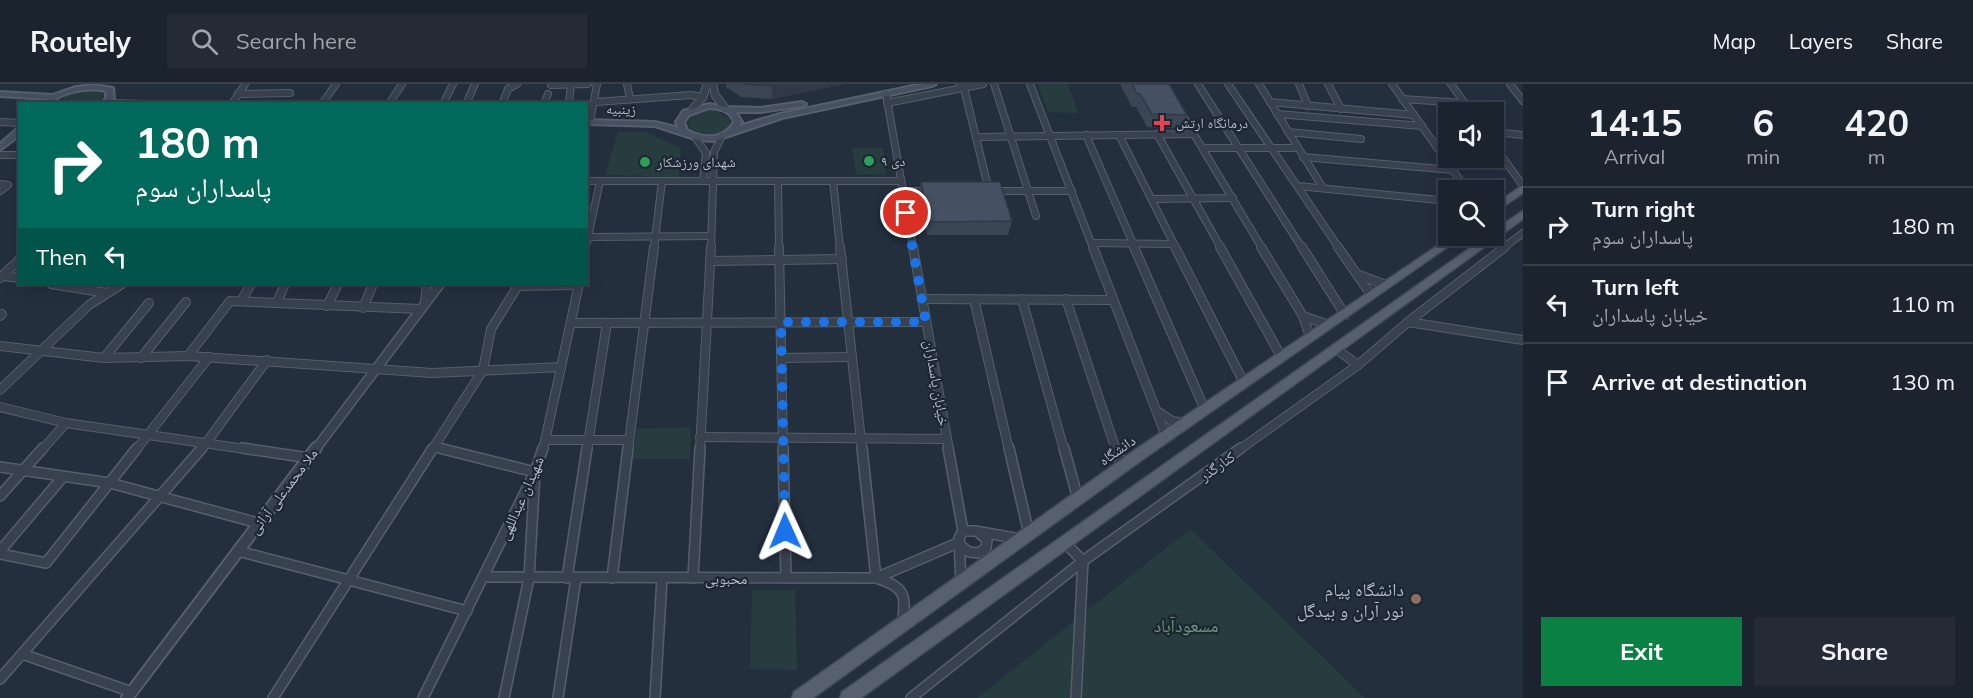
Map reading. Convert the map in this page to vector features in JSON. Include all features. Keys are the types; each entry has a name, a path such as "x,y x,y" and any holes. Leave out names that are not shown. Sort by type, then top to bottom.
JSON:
{"main road":[{"name":"زینبیه","path":"655,124 708,106 761,110 905,84"},
{"path":"722,136 765,121 932,84"},
{"path":"0,94 49,100 80,86 108,86 111,94 107,102"},
{"path":"726,109 737,118 738,122 733,131"},
{"path":"761,110 758,116 765,121"},
{"path":"689,111 680,122 684,131 692,135"},
{"name":"زینبیه","path":"588,122 655,124 692,135 722,136"},
{"path":"0,148 17,134"},
{"path":"1504,202 1523,187"},
{"path":"1504,228 1523,214"},
{"name":"دانشگاه","path":"809,695 961,582 1122,467 1443,246"},
{"path":"848,698 1479,246"}],"street":[{"path":"233,102 245,84"},
{"path":"323,102 336,84"},
{"path":"390,102 402,84"},
{"path":"444,102 453,84"},
{"path":"467,102 475,84"},
{"path":"503,102 508,89 517,84"},
{"path":"551,85 588,84"},
{"path":"588,122 596,102 597,84"},
{"path":"627,84 630,99"},
{"path":"689,111 703,97 707,84"},
{"path":"713,84 715,95 726,109"},
{"path":"888,104 962,86 983,84"},
{"path":"994,84 1036,216"},
{"path":"1030,84 1166,436"},
{"path":"1198,84 1345,315"},
{"path":"1228,84 1371,295"},
{"path":"1259,84 1323,189"},
{"path":"1299,84 1308,106"},
{"path":"1328,84 1341,109"},
{"path":"1392,84 1460,180"},
{"path":"1451,84 1464,102"},
{"path":"1510,84 1523,101"},
{"path":"569,102 571,85"},
{"path":"962,86 989,191"},
{"path":"238,94 290,93"},
{"path":"545,102 548,94"},
{"name":"خیابان پاسداران","path":"886,94 963,531"},
{"path":"596,102 691,95 703,97"},
{"path":"1402,99 1449,102"},
{"path":"1270,102 1414,115"},
{"path":"1176,104 1303,316 1311,337"},
{"path":"1277,114 1422,126"},
{"path":"0,122 18,123"},
{"path":"1288,132 1361,139"},
{"path":"1504,133 1523,135"},
{"path":"1157,134 1282,358"},
{"path":"976,137 1194,134"},
{"path":"692,135 706,153 703,181"},
{"path":"1086,135 1204,410"},
{"path":"1119,135 1244,383"},
{"path":"693,578 715,181 714,152 722,136"},
{"path":"1203,148 1298,148"},
{"path":"0,155 18,155"},
{"path":"1304,157 1453,170"},
{"path":"1504,159 1523,187"},
{"path":"588,181 900,181"},
{"path":"588,240 600,181"},
{"path":"612,578 662,181"},
{"path":"778,181 786,578"},
{"path":"833,181 876,578 896,584 903,592 906,601 902,625"},
{"path":"0,184 8,185 0,191"},
{"path":"1298,186 1438,200"},
{"path":"902,191 935,191"},
{"path":"978,191 1072,191"},
{"path":"1152,199 1233,198"},
{"name":"کنارگذر","path":"910,698 1083,561 1358,365 1408,322 1523,233"},
{"path":"589,237 711,236"},
{"path":"1092,243 1174,244"},
{"path":"710,261 842,259"},
{"path":"1,277 18,261"},
{"path":"1358,274 1386,285"},
{"path":"1,277 18,278"},
{"path":"57,285 107,293"},
{"path":"0,390 89,305 120,285"},
{"path":"241,301 250,285"},
{"path":"277,302 285,285"},
{"path":"327,306 338,285"},
{"path":"363,308 373,285"},
{"path":"188,356 230,301 363,308 423,306 426,285"},
{"name":"ملا محمدعلی آرانی","path":"129,695 439,285"},
{"path":"273,698 483,370 491,328 518,285"},
{"name":"شهیدان عبداللهی","path":"423,698 535,472 546,440 579,285"},
{"path":"922,299 1112,300"},
{"path":"961,582 959,538 963,531 972,529 1025,537 974,299"},
{"path":"1022,299 1077,499"},
{"path":"1066,299 1122,467"},
{"path":"141,358 186,302"},
{"path":"104,358 149,303"},
{"path":"1303,316 1329,325"},
{"path":"571,323 926,322"},
{"path":"1408,322 1523,340"},
{"path":"558,698 587,440 607,323"},
{"path":"0,346 104,358 188,356 377,367 432,373 561,367"},
{"path":"1336,349 1358,365"},
{"path":"62,478 0,553 46,563 209,357"},
{"path":"781,358 852,357"},
{"path":"0,679 207,443 267,360"},
{"path":"0,407 66,423 309,458"},
{"path":"1156,410 1172,421 1186,423"},
{"path":"0,496 66,423"},
{"path":"700,437 947,439"},
{"path":"546,440 628,440"},
{"path":"434,447 535,472 529,578 504,698"},
{"path":"0,467 62,478 110,483 258,523"},
{"path":"961,544 969,552 979,553 986,548 987,540 981,532"},
{"path":"1064,542 1083,561 1076,698"},
{"name":"محبوبی","path":"484,577 876,578 961,544"},
{"path":"238,551 467,611"},
{"path":"655,698 662,578"},
{"path":"22,654 129,695"}],"green space":[{"path":"1037,84 1068,84 1078,113 1048,112"},
{"path":"90,89 106,93 102,102 58,102 67,95"},
{"path":"713,110 729,118 730,126 726,130 710,135 698,133 689,127 691,116"},
{"name":"شهدای ورزشکار","path":"618,132 645,132 681,148 679,177 605,175"},
{"name":"۹ دی","path":"852,148 883,148 886,174 856,175"},
{"path":"691,427 690,459 633,459 637,429"},
{"name":"مسعودآباد","path":"1190,529 1365,698 977,698"},
{"path":"752,590 795,590 797,670 750,669"}],"building":[{"path":"743,84 782,84 772,86"},
{"path":"1132,84 1169,84 1187,115 1152,114"},
{"path":"921,182 1000,182 1012,221 929,222"}],"place":[{"name":"درمانگاه ارتش","path":"1162,123"},
{"name":"۹ دی","path":"869,161"},
{"name":"شهدای ورزشکار","path":"645,162"},
{"name":"دانشگاه پیام نور آران و بیدگل","path":"1416,599"}],"route":[{"path":"785,531 781,322 926,322 906,213"}]}
